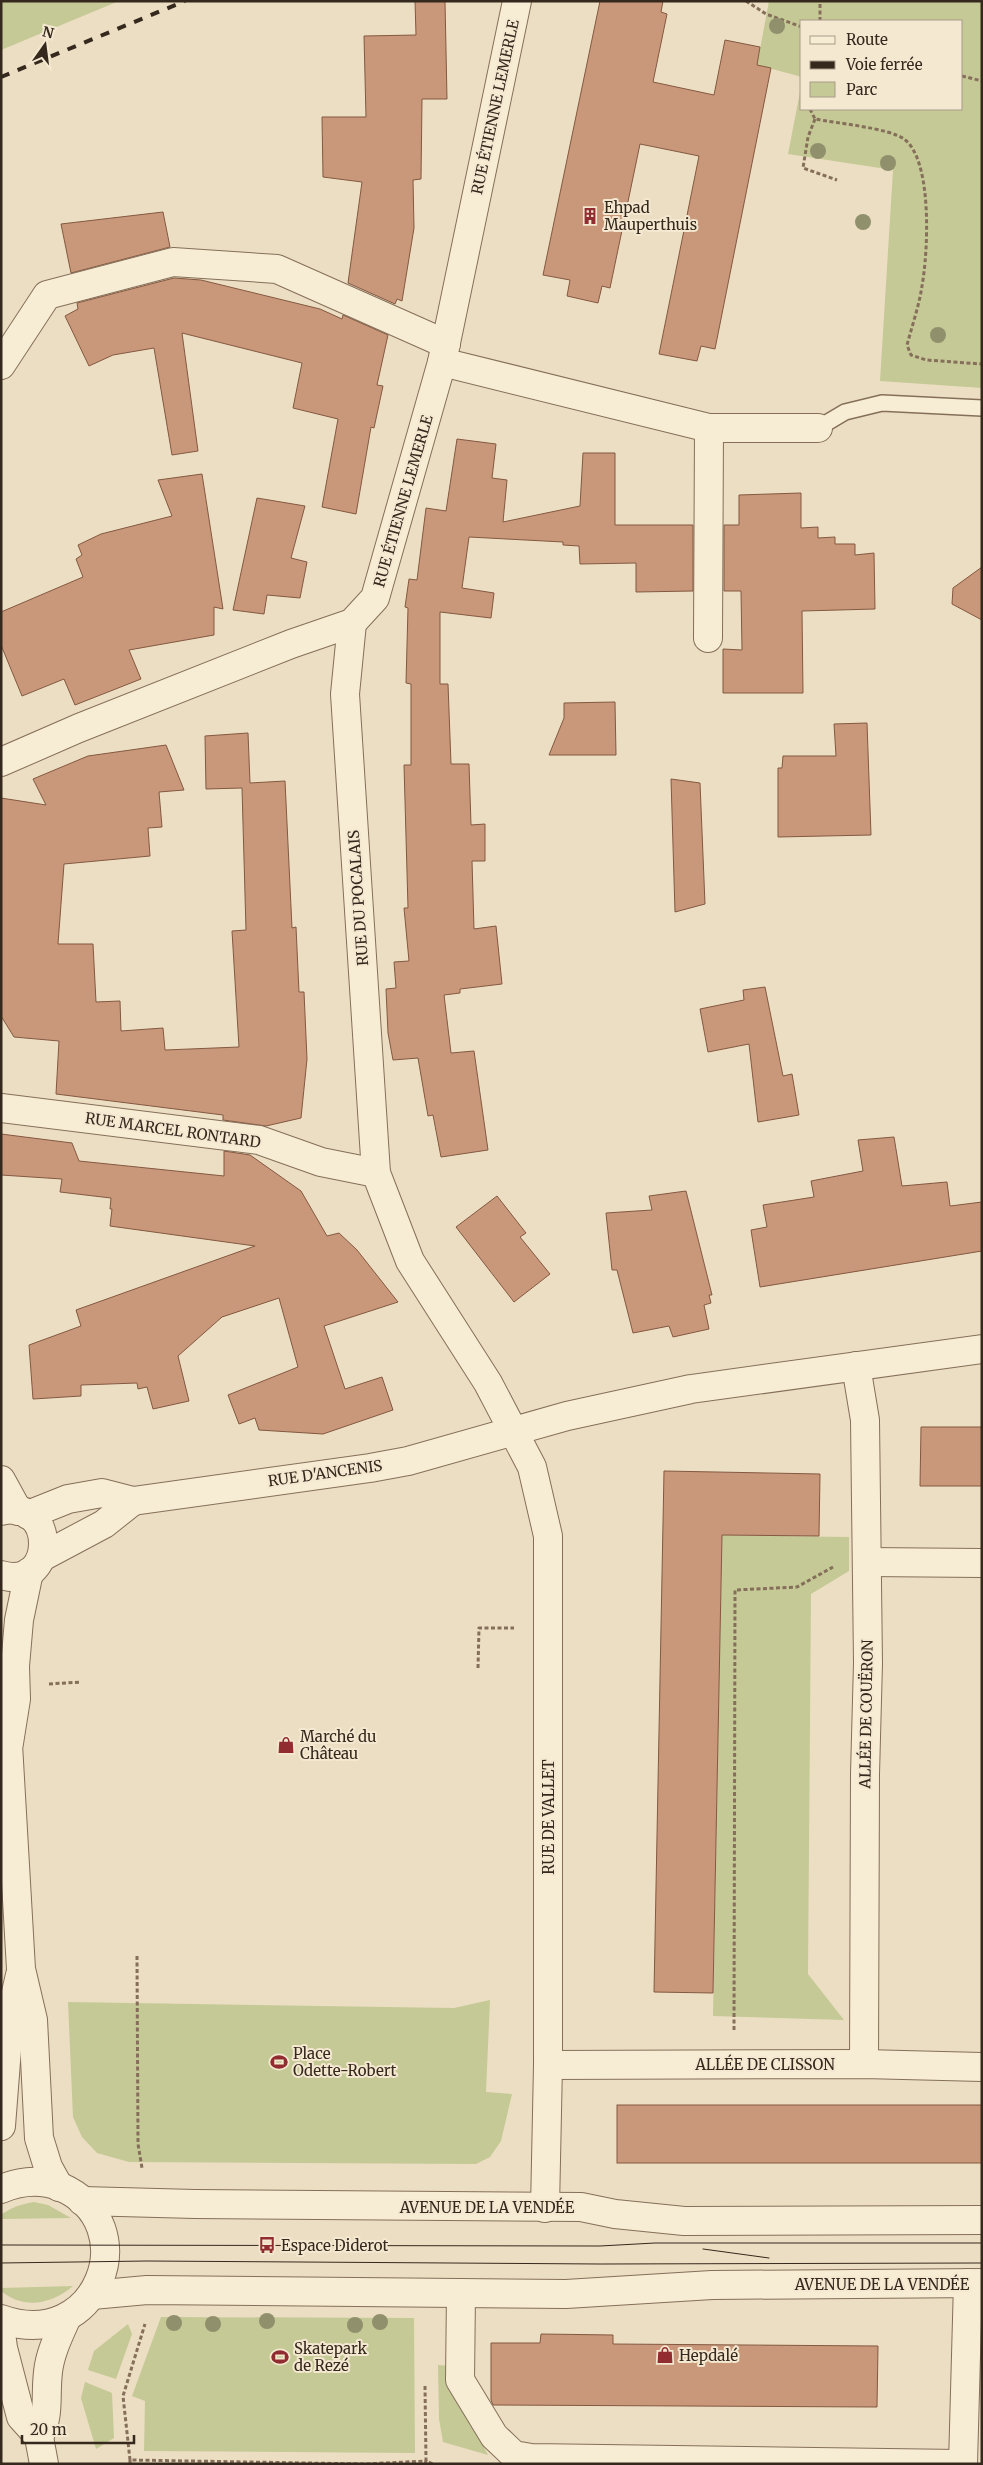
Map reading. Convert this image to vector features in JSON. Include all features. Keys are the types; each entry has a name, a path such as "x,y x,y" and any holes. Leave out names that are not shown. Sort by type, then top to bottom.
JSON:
{"street":[{"name":"RUE ÉTIENNE LEMERLE","path":"1,762 265,654 352,623 375,598 444,353 517,1"},
{"path":"1,366 47,295 173,262 277,269 444,353 709,428 818,428"},
{"path":"708,638 709,428"},
{"name":"RUE DU POCALAIS","path":"352,623 345,694 376,1173"},
{"name":"RUE MARCEL RONTARD","path":"1,1108 259,1140 321,1162 376,1173"},
{"path":"376,1173 410,1262 488,1382 515,1432"},
{"name":"RUE D'ANCENIS","path":"16,1512 68,1499 102,1494 132,1500 370,1468 515,1432 567,1416 691,1388 982,1349"},
{"name":"ALLÉE DE COUËRON","path":"856,1366 865,1420 867,1562 864,2064"},
{"name":"RUE DE VALLET","path":"515,1432 532,1467 548,1536 548,2065 545,2208"},
{"path":"1,1480 16,1512 37,1523 43,1534 44,1546 35,1565 19,1620 15,1666 16,1699 5,1732 21,1969 33,2020 40,2138 48,2167 59,2187"},
{"path":"1,1575 18,1576 104,1524 132,1500"},
{"path":"867,1562 982,1563"},
{"path":"1,2126 9,2023 21,1969"},
{"name":"ALLÉE DE CLISSON","path":"548,2065 864,2064 982,2067"},
{"path":"1,2189 27,2182 43,2182 59,2187 82,2201 93,2213 100,2228 104,2244 102,2273 92,2295 80,2308 67,2317 50,2324 33,2326 16,2324 1,2319"},
{"name":"AVENUE DE LA VENDÉE","path":"82,2201 581,2207 615,2214 684,2221 982,2220"},
{"path":"963,2464 975,2283"},
{"name":"AVENUE DE LA VENDÉE","path":"92,2295 147,2290 566,2294 712,2285 975,2283"},
{"path":"461,2293 460,2380 494,2436 514,2455 531,2458 959,2464"},
{"path":"39,2437 47,2421 48,2372 54,2347 67,2317"},
{"path":"1,2333 3,2348 21,2417 39,2437 44,2464"}],"lane":[{"path":"818,428 845,412 882,404 982,408"}],"path":[{"path":"746,1 766,14 800,26"},
{"path":"820,1 820,20"},
{"path":"963,76 982,81"},
{"path":"810,110 815,119 808,137 803,168 837,180"},
{"path":"815,119 881,131 904,139 918,156 925,184 926,251 922,286 906,345 911,355 926,360 982,364"},
{"path":"734,2064 735,1590 797,1587 849,1558 867,1562"},
{"path":"478,1668 479,1628 520,1628"},
{"path":"40,1684 81,1682"},
{"path":"137,1956 138,2144 143,2171"},
{"path":"145,2321 145,2331 123,2396 130,2462 365,2464 426,2461 425,2464"}],"green space":[{"path":"1,1 119,1 1,50"},
{"path":"769,1 982,1 982,388 880,381 893,170 788,154 800,92 800,110 963,110 963,20 800,20 800,76 757,65"},
{"path":"722,1535 849,1537 849,1571 811,1594 808,1974 844,2020 713,2016"},
{"name":"Place Odette-Robert","path":"490,2000 486,2092 512,2094 501,2141 490,2157 476,2164 129,2162 97,2153 82,2137 73,2117 68,2002 454,2008"},
{"path":"34,2202 48,2205 71,2218 1,2219 1,2215 9,2210"},
{"path":"73,2286 47,2301 28,2303 10,2297 1,2291 1,2288"},
{"name":"Skatepark de Rezé","path":"161,2317 414,2318 415,2453 144,2451 145,2401 132,2396"},
{"path":"128,2324 132,2334 116,2379 88,2370 94,2351"},
{"path":"438,2365 450,2366 450,2381 488,2455 443,2442 439,2419"},
{"path":"85,2382 112,2393 114,2438 96,2449 81,2398"}],"building":[{"path":"415,1 445,1 447,99 422,99 421,179 413,180 414,228 402,301 397,299 395,304 348,283 362,182 323,177 322,117 366,117 364,36 416,35"},
{"name":"Ehpad Mauperthuis","path":"600,1 663,1 661,12 667,14 653,82 714,95 725,40 760,47 757,65 771,68 715,349 701,346 697,361 659,354 699,156 640,144 610,288 602,286 598,303 567,296 570,280 543,275"},
{"path":"163,212 170,247 71,273 61,224"},
{"path":"174,278 201,280 320,309 342,319 343,315 388,335 377,385 383,386 374,428 371,427 356,514 322,507 338,419 293,408 302,363 182,333 198,451 172,455 154,348 113,355 89,366 65,316 78,309 77,303"},
{"path":"457,439 496,444 492,478 507,480 503,522 580,506 583,453 615,453 615,525 693,525 693,591 636,592 636,563 580,564 579,546 563,545 563,542 469,537 462,588 494,593 491,618 440,612 440,684 448,684 451,764 469,764 471,825 485,824 485,861 472,861 474,929 496,926 502,984 460,989 460,993 444,995 451,1053 474,1051 488,1150 441,1157 433,1115 428,1116 418,1058 393,1060 388,1033 386,989 396,988 394,962 409,961 404,908 408,908 404,765 411,765 411,684 406,683 408,608 405,607 409,579 417,580 426,508 446,511"},
{"path":"202,474 223,609 214,607 214,635 129,650 141,679 75,705 64,679 22,696 1,645 1,612 83,577 76,559 82,555 78,545 101,534 172,516 158,480"},
{"path":"801,493 801,528 818,527 818,538 835,537 835,544 855,544 855,555 874,553 875,609 802,611 803,693 723,693 723,649 742,650 741,591 724,591 724,525 739,525 739,495"},
{"path":"257,498 305,506 291,558 307,562 300,598 267,595 264,614 233,610"},
{"path":"982,567 982,620 952,604 953,588"},
{"path":"615,702 616,755 549,755 564,718 564,703"},
{"path":"867,723 871,835 778,837 778,768 782,768 783,756 836,756 834,724"},
{"path":"248,733 250,783 285,781 292,928 296,927 299,992 304,992 307,1059 301,1118 266,1126 223,1120 223,1115 56,1094 59,1041 14,1037 1,1016 1,798 46,805 33,779 88,756 166,745 184,790 159,792 162,827 148,828 150,856 64,864 58,944 93,944 96,1002 120,1001 121,1031 163,1028 165,1050 239,1047 232,931 246,930 242,788 206,789 205,736"},
{"path":"671,779 700,783 705,904 675,912"},
{"path":"765,987 783,1076 792,1074 799,1115 758,1122 749,1044 708,1052 700,1009 744,1000 743,990"},
{"path":"1,1134 72,1143 79,1161 224,1176 224,1151 250,1155 301,1191 327,1236 339,1233 357,1250 398,1302 324,1326 345,1389 382,1377 393,1410 323,1434 259,1430 255,1418 239,1424 228,1395 298,1367 279,1298 222,1317 178,1356 189,1401 153,1409 147,1387 138,1389 137,1383 81,1385 81,1396 33,1399 29,1345 81,1326 76,1310 255,1246 110,1226 111,1198 60,1192 62,1179 1,1175"},
{"path":"894,1137 902,1186 947,1182 950,1206 982,1202 982,1251 760,1287 751,1230 767,1227 763,1205 814,1197 811,1181 863,1171 858,1140"},
{"path":"686,1191 712,1295 709,1295 711,1303 704,1305 709,1329 673,1337 669,1326 633,1333 617,1270 612,1270 606,1213 652,1210 649,1196"},
{"path":"497,1196 526,1233 520,1237 550,1274 514,1302 456,1227"},
{"path":"921,1427 982,1427 982,1486 920,1486"},
{"path":"664,1471 820,1474 819,1536 722,1535 713,1993 654,1992"},
{"path":"617,2105 982,2105 982,2163 617,2163"},
{"path":"541,2334 613,2335 613,2344 878,2346 877,2407 493,2405 491,2400 491,2343 540,2343"}],"tram line":[{"path":"1,2245 600,2246 655,2243 982,2243"},
{"path":"703,2249 769,2258"},
{"path":"1,2263 147,2261 600,2264 982,2263"}],"railway":[{"path":"1,77 185,1"}],"place":[{"name":"Ehpad Mauperthuis","path":"590,216"},
{"name":"Marché du Château","path":"286,1745"},
{"name":"Place Odette-Robert","path":"279,2062"},
{"name":"Espace Diderot","path":"267,2245"},
{"name":"Hepdalé","path":"665,2355"},
{"name":"Skatepark de Rezé","path":"280,2357"}]}
